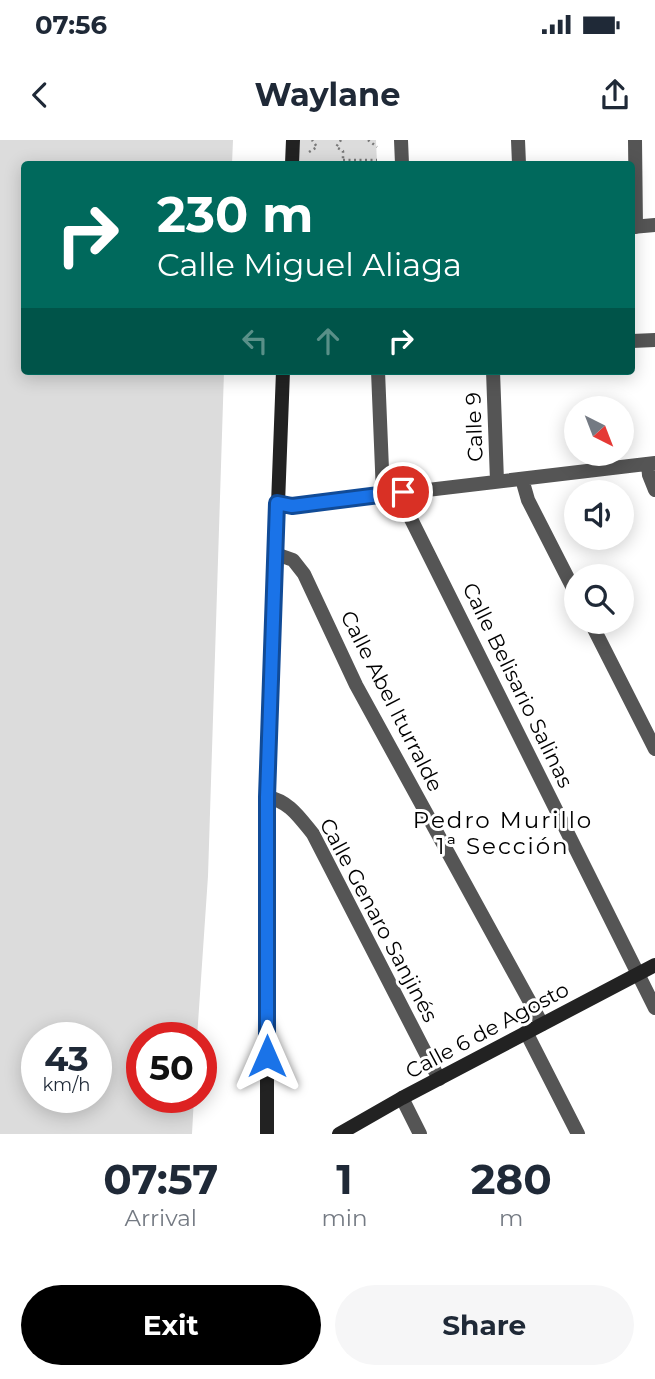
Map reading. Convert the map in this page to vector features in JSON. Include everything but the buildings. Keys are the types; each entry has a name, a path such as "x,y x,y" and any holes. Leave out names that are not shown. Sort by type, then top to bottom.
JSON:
{"main road":[{"path":"292,161 293,140"},
{"path":"267,1134 269,694 283,375"},
{"name":"Calle 6 de Agosto","path":"339,1134 655,965"}],"street":[{"path":"401,140 401,161"},
{"path":"518,140 519,161"},
{"path":"635,140 635,161"},
{"path":"635,227 655,225"},
{"path":"635,341 655,340"},
{"path":"378,375 383,494"},
{"name":"Calle 9","path":"493,375 497,481"},
{"path":"277,503 292,506 651,463 649,475 655,490"},
{"path":"522,479 528,500 564,570"},
{"name":"Calle Belisario Salinas","path":"403,492 408,513 655,1008"},
{"name":"Calle Abel Iturralde","path":"276,554 293,560 304,574 356,685 542,1024"},
{"path":"597,634 655,749"},
{"name":"Calle Genaro Sanjinés","path":"267,797 278,799 291,808 313,834 439,1079"},
{"path":"526,1032 578,1134"},
{"path":"402,1098 420,1134"}],"path":[{"path":"307,153 317,147 312,140"},
{"path":"341,140 336,147 343,152 343,161"},
{"path":"368,140 377,147"},
{"path":"360,161 377,160"}],"shaded area":[{"path":"0,140 233,140 232,161 21,161 21,375 224,375 208,876 198,1022 126,1022 126,1113 193,1113 192,1134 0,1134"},
{"path":"300,140 376,140 377,161 298,161"}],"district":[{"name":"Pedro Murillo 1ª Sección","path":"503,833"}],"route":[{"path":"267,1056 267,797 277,503 292,506 403,492"}]}
